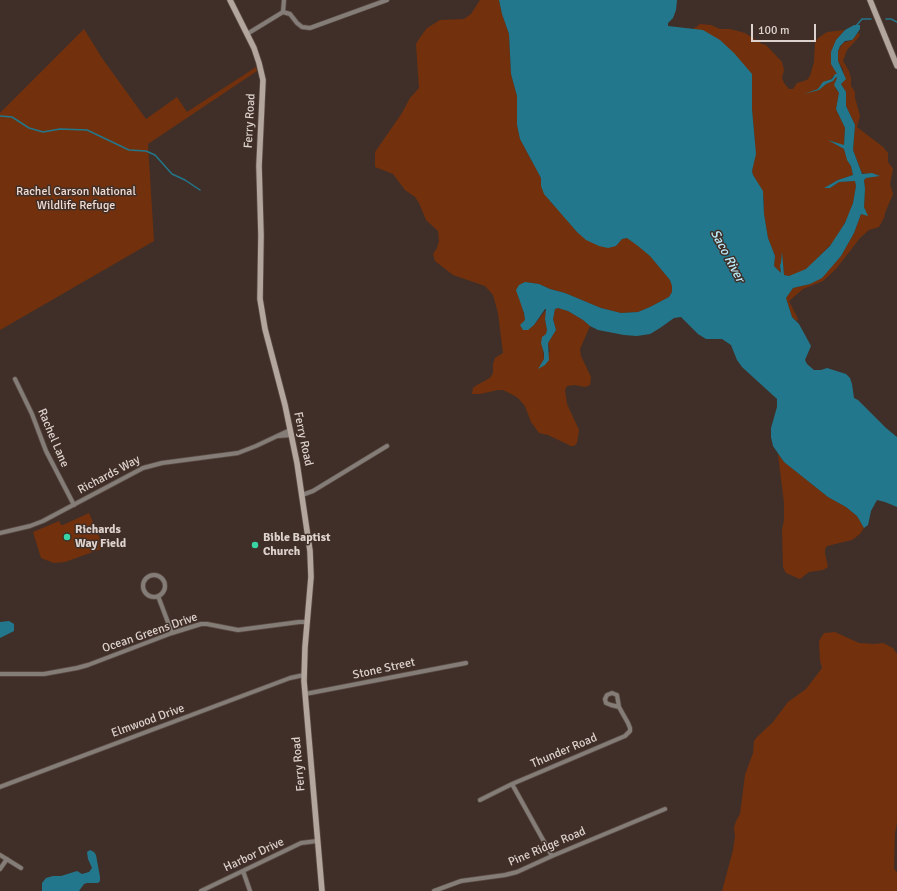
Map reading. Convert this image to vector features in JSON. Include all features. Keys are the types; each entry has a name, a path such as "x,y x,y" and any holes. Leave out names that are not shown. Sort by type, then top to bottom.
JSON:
{"main road":[{"name":"Ferry Road","path":"230,0 258,58 263,80 259,166 261,220 261,308 266,334 291,433 310,546 312,571 304,675 322,891"},
{"path":"870,0 897,66"}],"street":[{"path":"284,0 284,12"},
{"path":"247,34 284,12 290,14 300,26 310,28 387,0"},
{"name":"Rachel Lane","path":"15,379 32,414 46,451 74,505"},
{"name":"Richards Way","path":"0,533 34,525 143,468 162,462 238,453 283,432 291,433"},
{"path":"302,495 313,491 387,446"},
{"path":"154,575 159,577 164,582 164,590 158,596 148,595 144,589 144,581 150,576 154,575"},
{"path":"158,596 172,633"},
{"name":"Ocean Greens Drive","path":"0,674 44,674 77,668 172,633 205,624 238,630 307,622"},
{"name":"Stone Street","path":"305,694 466,663"},
{"name":"Elmwood Drive","path":"0,787 282,681 304,675"},
{"name":"Thunder Road","path":"480,800 512,784 625,736 630,731 630,726 619,707"},
{"path":"512,784 552,856"},
{"name":"Pine Ridge Road","path":"434,891 461,881 517,872 665,809"},
{"name":"Harbor Drive","path":"201,891 301,844 317,841"},
{"path":"0,855 20,868"},
{"path":"0,869 7,859"},
{"path":"243,871 250,891"}],"green space":[{"path":"480,0 499,0 509,34 511,74 517,96 517,125 520,139 541,178 541,186 552,204 577,232 616,246 622,239 627,238 638,245 650,256 670,280 672,286 672,292 669,297 638,312 621,313 601,308 539,284 525,282 518,297 522,304 525,320 534,325 547,309 545,319 547,330 543,350 544,359 538,369 550,351 548,343 556,330 553,319 555,309 558,308 568,311 590,326 580,349 581,356 591,377 590,385 585,387 575,385 567,386 565,390 567,404 579,430 577,443 574,446 548,435 539,433 531,422 525,406 515,396 503,390 472,394 473,388 490,378 493,373 495,358 503,353 498,313 493,295 485,286 453,275 435,261 433,254 439,241 438,231 426,220 415,197 405,190 393,174 375,167 375,152 402,113 410,98 419,88 416,44 421,36 427,28 440,20 464,19 471,14"},
{"path":"700,24 745,33 766,45 782,62 784,70 782,78 789,89 793,89 797,83 807,80 810,76 814,62 815,43 818,38 827,32 845,30 836,40 834,69 838,74 834,75 831,79 823,83 818,89 811,91 819,90 826,84 833,81 836,77 837,78 835,83 836,90 839,94 836,109 845,128 844,146 830,140 844,149 853,175 838,180 824,188 830,188 839,182 855,181 856,186 853,203 849,215 835,240 807,269 795,275 784,275 782,252 780,265 781,273 774,266 775,256 768,238 764,214 764,200 760,187 752,171 755,142 752,109 752,74 692,30"},
{"name":"Rachel Carson National Wildlife Refuge","path":"84,29 102,58 146,119 177,97 187,112 256,67 257,71 148,144 154,241 0,330 0,113"},
{"path":"858,33 860,34 859,37 847,50 843,61 849,71 851,86 855,92 855,98 860,116 857,127 883,147 888,153 888,162 893,169 890,184 893,194 879,227 869,230 860,238 836,269 823,281 803,289 789,301 798,319 797,321 792,317 786,298 793,288 810,284 827,271 841,256 854,233 861,214 867,215 864,207 864,180 866,178 879,175 862,173 853,150 855,125 846,106 846,92 841,84 844,81 843,69 838,61 838,51 843,43 852,40"},
{"path":"778,454 784,462 828,497 846,507 857,516 864,528 860,534 852,540 827,546 825,553 828,567 823,570 809,572 800,579 786,573 783,567 782,530 784,520 784,503"},
{"name":"Richards Way Field","path":"89,513 103,546 101,549 65,562 54,563 41,558 33,532 59,521 61,525 63,525"},
{"path":"835,632 859,643 883,643 893,648 897,654 897,823 895,833 894,869 897,872 897,891 722,891 733,850 735,836 734,828 740,814 745,775 753,753 754,741 773,722 788,702 806,689 822,668 819,641 824,633"}],"water":[{"name":"Saco River","path":"499,0 677,0 676,10 673,18 668,23 668,26 703,30 720,40 734,53 752,74 752,109 756,154 752,171 763,191 764,214 768,238 775,256 774,266 781,273 780,265 782,252 784,275 789,276 806,269 830,246 845,223 853,203 856,186 855,181 839,182 830,188 824,188 838,180 853,175 844,149 828,140 844,145 845,128 836,109 839,93 834,85 837,78 836,77 833,81 826,84 819,90 804,94 818,89 823,82 832,79 835,74 837,74 831,64 831,52 836,40 845,30 854,25 860,25 860,29 854,38 852,40 845,41 840,46 838,51 838,61 846,79 841,84 846,92 846,106 855,125 853,150 862,174 872,173 880,176 866,178 864,180 864,207 868,216 861,214 854,233 841,256 822,278 810,284 793,288 786,298 792,317 799,324 811,346 805,360 807,364 814,370 827,368 846,374 850,378 852,384 854,398 858,400 897,437 897,507 877,500 871,511 868,525 864,528 857,516 846,507 828,497 784,462 773,446 771,437 771,428 777,407 777,399 742,367 737,360 731,345 722,339 706,339 698,334 681,317 674,318 650,334 637,336 598,330 568,311 558,308 555,309 553,319 556,330 548,343 549,360 545,365 538,369 544,359 541,343 542,337 546,334 547,330 545,319 546,309 534,325 528,330 523,330 520,325 525,320 524,313 516,290 519,285 525,282 539,284 601,308 621,313 638,312 669,297 672,292 672,286 670,280 650,256 627,238 622,239 616,246 608,248 586,240 577,232 544,194 541,186 541,178 520,139 517,125 517,96 511,74 509,34"},
{"path":"9,621 14,624 14,631 0,638 0,622"},
{"path":"90,850 96,855 100,877 100,881 98,883 84,884 79,891 42,891 42,883 46,878 61,876 77,871 82,874 89,872 92,868 87,852"}],"waterway":[{"path":"856,26 862,19 871,19"},
{"path":"886,19 891,19 897,22"},
{"path":"0,116 12,117 29,128 43,132 60,129 87,130 129,150 146,151 155,155 172,174 185,180 200,190"}],"place":[{"name":"Richards Way Field","path":"67,537"},
{"name":"Bible Baptist Church","path":"255,545"}]}
